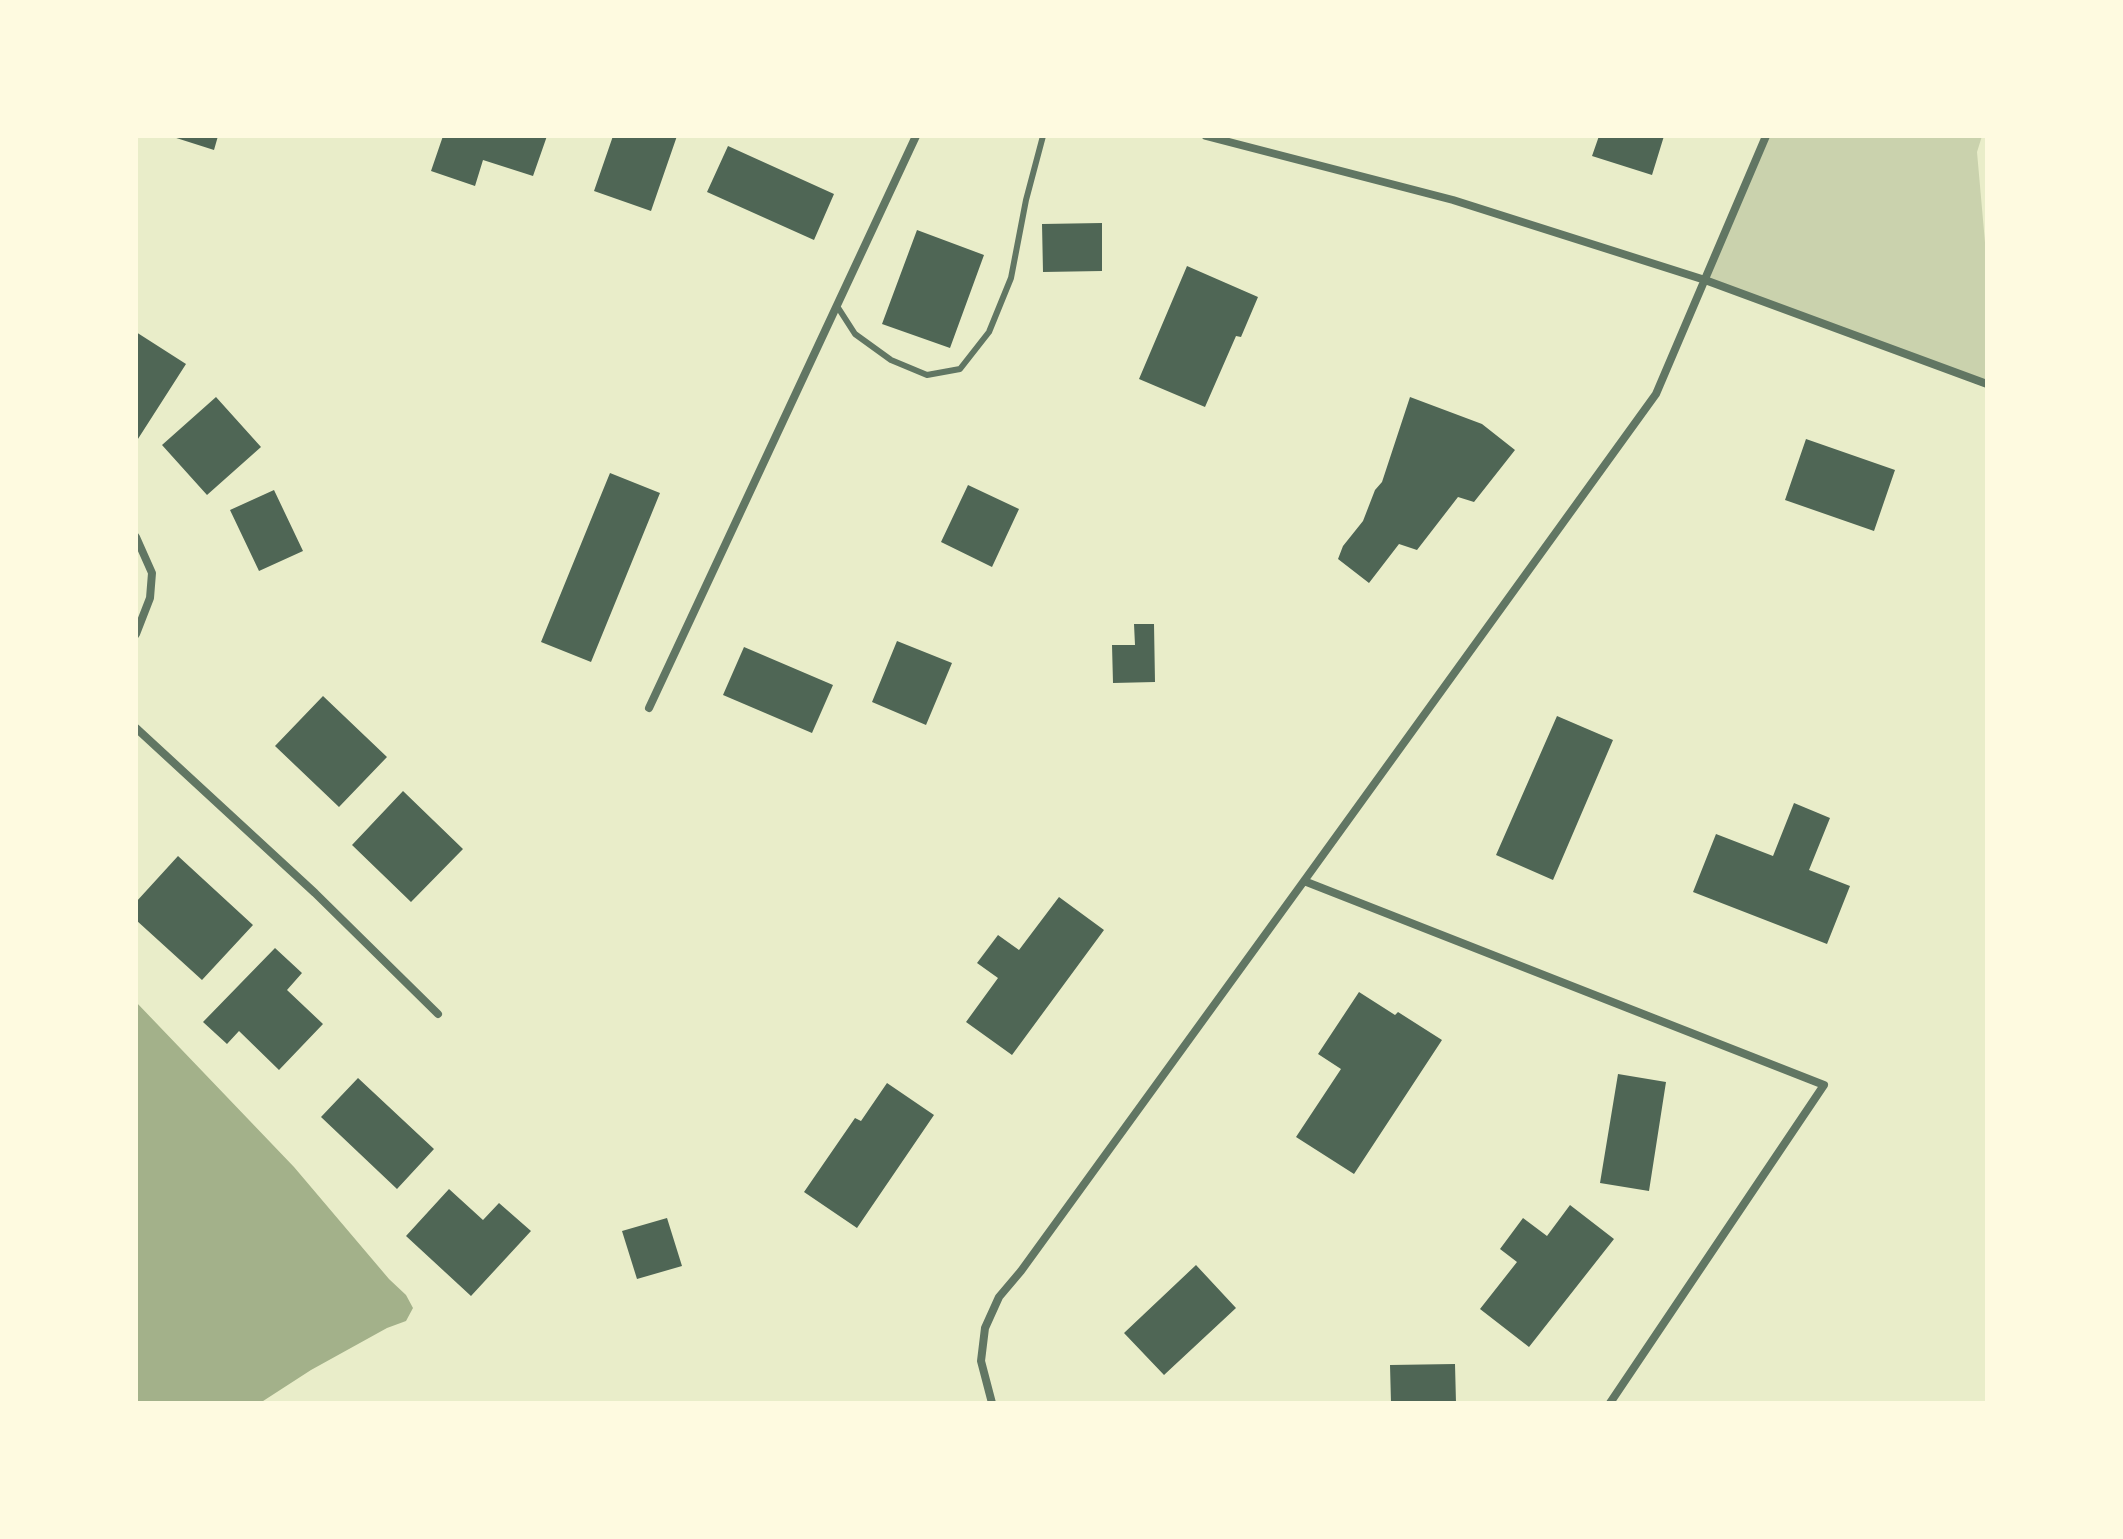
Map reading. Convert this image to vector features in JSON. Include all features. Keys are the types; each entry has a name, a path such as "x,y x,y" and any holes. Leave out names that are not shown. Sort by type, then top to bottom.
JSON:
{"street":[{"path":"649,708 916,136"},
{"path":"1206,136 1453,200 1705,280 1987,384"},
{"path":"992,1403 981,1361 985,1328 999,1297 1021,1271 1656,394 1766,136"},
{"path":"136,537 152,573 150,598 136,634"},
{"path":"136,728 315,893 438,1014"},
{"path":"1304,881 1824,1085 1610,1403"}],"lane":[{"path":"837,306 855,334 891,360 927,375 960,369 989,332 1011,278 1026,200 1043,136"}],"shaded area":[{"path":"1766,136 1982,136 1977,152 1987,265 1987,384 1705,280"},
{"path":"136,1002 294,1167 406,1295 413,1308 406,1321 387,1328 311,1370 260,1403 136,1403"}],"building":[{"path":"170,136 218,136 214,150"},
{"path":"443,136 547,136 533,176 483,160 475,186 431,171"},
{"path":"613,136 677,136 651,211 594,191"},
{"path":"1599,136 1664,136 1652,175 1592,156"},
{"path":"728,146 834,194 814,240 707,192"},
{"path":"1102,223 1102,271 1043,272 1042,224"},
{"path":"917,230 984,255 950,348 882,324"},
{"path":"1187,266 1258,297 1241,337 1236,336 1205,407 1139,379"},
{"path":"136,332 186,364 136,442"},
{"path":"216,397 261,447 207,495 162,445"},
{"path":"1410,397 1482,424 1515,450 1474,502 1458,497 1417,550 1399,544 1369,583 1338,559 1343,546 1363,521 1375,490 1382,482"},
{"path":"1806,439 1895,470 1874,531 1785,500"},
{"path":"610,473 660,493 591,662 541,642"},
{"path":"968,485 1019,509 992,567 941,542"},
{"path":"274,490 303,551 259,571 230,510"},
{"path":"1134,624 1154,624 1155,682 1113,683 1112,645 1135,645"},
{"path":"897,641 952,663 926,725 872,702"},
{"path":"744,647 833,685 812,733 723,695"},
{"path":"323,696 387,757 339,807 275,746"},
{"path":"1557,716 1613,740 1553,880 1496,855"},
{"path":"403,791 463,849 411,902 352,845"},
{"path":"1794,803 1830,818 1809,870 1850,886 1827,944 1693,892 1716,834 1773,856"},
{"path":"178,856 253,925 202,980 136,920 136,902"},
{"path":"1059,897 1104,930 1012,1055 966,1022 998,978 977,963 998,935 1019,950"},
{"path":"275,948 302,973 287,990 323,1024 279,1070 239,1031 227,1044 203,1022"},
{"path":"1359,992 1442,1040 1354,1174 1296,1137 1341,1069 1318,1054"},
{"path":"1618,1074 1666,1082 1649,1191 1600,1183"},
{"path":"358,1078 434,1149 397,1189 321,1117"},
{"path":"887,1083 934,1115 857,1228 804,1192 855,1118 861,1121"},
{"path":"449,1189 483,1220 499,1203 531,1231 471,1296 406,1236"},
{"path":"1570,1205 1614,1239 1529,1347 1480,1309 1517,1262 1500,1249 1523,1218 1547,1236"},
{"path":"667,1218 682,1266 637,1279 622,1231"},
{"path":"1196,1265 1236,1308 1164,1375 1124,1333"},
{"path":"1455,1364 1456,1403 1391,1403 1390,1365"}]}
